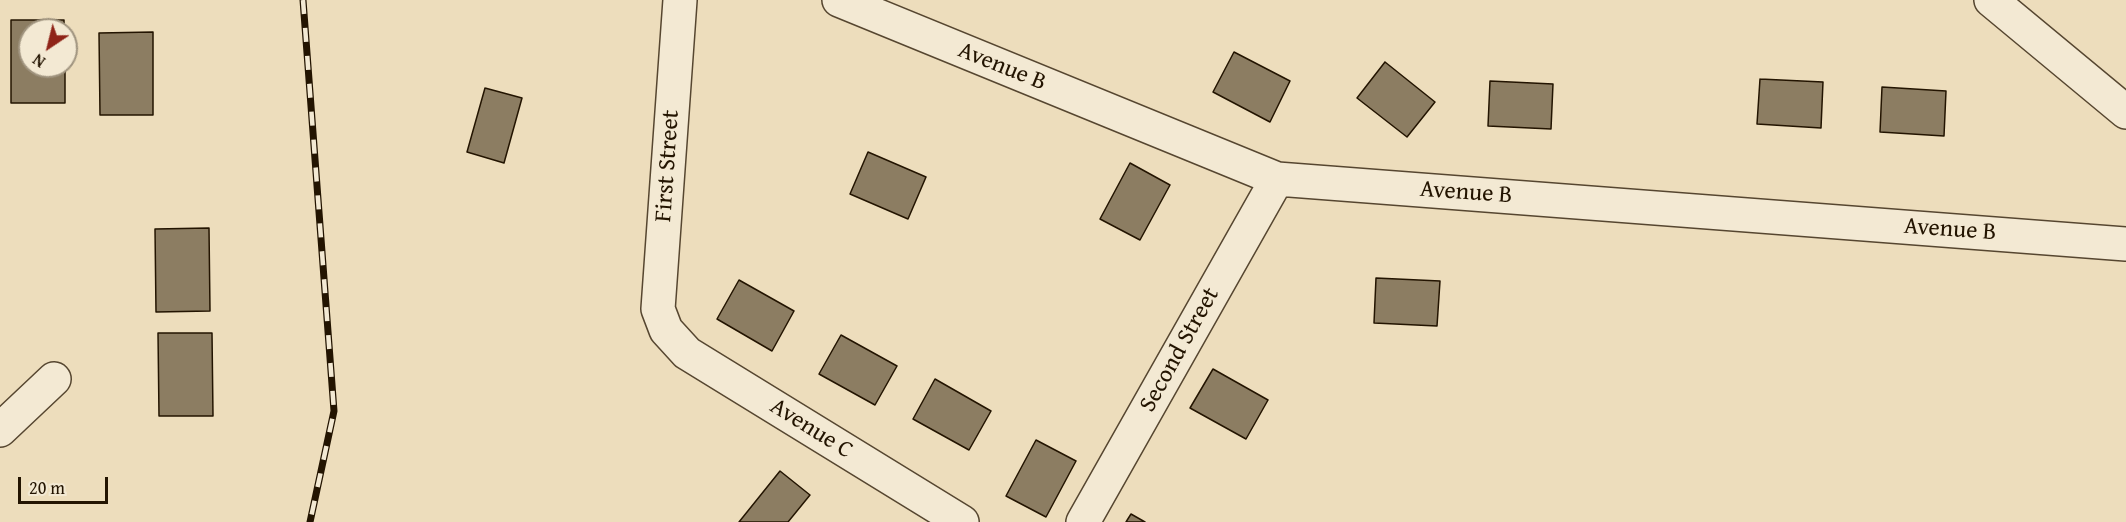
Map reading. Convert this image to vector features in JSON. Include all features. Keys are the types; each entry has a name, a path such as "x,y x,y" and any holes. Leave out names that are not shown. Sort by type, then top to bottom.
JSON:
{"street":[{"name":"First Street","path":"666,330 658,309 680,0"},
{"name":"Avenue B","path":"839,0 1276,178 2126,244"},
{"path":"1991,0 2126,112"},
{"name":"Second Street","path":"1083,522 1276,178"},
{"name":"Avenue C","path":"666,330 687,353 962,522"},
{"path":"0,430 54,379"}],"building":[{"path":"11,20 18,20 18,78 65,78 65,103 11,103"},
{"path":"153,32 153,115 100,115 99,33"},
{"path":"1234,52 1290,81 1270,122 1213,92"},
{"path":"1385,62 1435,102 1407,137 1357,98"},
{"path":"1760,79 1823,82 1821,128 1757,124"},
{"path":"1490,81 1553,84 1551,129 1488,126"},
{"path":"1882,87 1946,91 1944,136 1880,132"},
{"path":"485,88 522,98 504,163 467,152"},
{"path":"868,152 926,177 908,219 850,194"},
{"path":"1130,163 1170,185 1140,240 1100,219"},
{"path":"209,228 210,311 156,312 155,229"},
{"path":"1376,278 1440,281 1437,326 1374,323"},
{"path":"739,280 794,311 772,351 717,319"},
{"path":"158,333 212,333 213,416 159,416"},
{"path":"841,335 897,366 875,405 819,374"},
{"path":"1213,369 1268,400 1246,439 1190,408"},
{"path":"935,379 991,411 969,450 913,419"},
{"path":"1036,440 1076,461 1046,517 1006,496"},
{"path":"780,471 810,495 788,522 739,522"},
{"path":"1131,514 1145,522 1126,522"}],"railway":[{"path":"303,0 334,411 310,522"}]}
